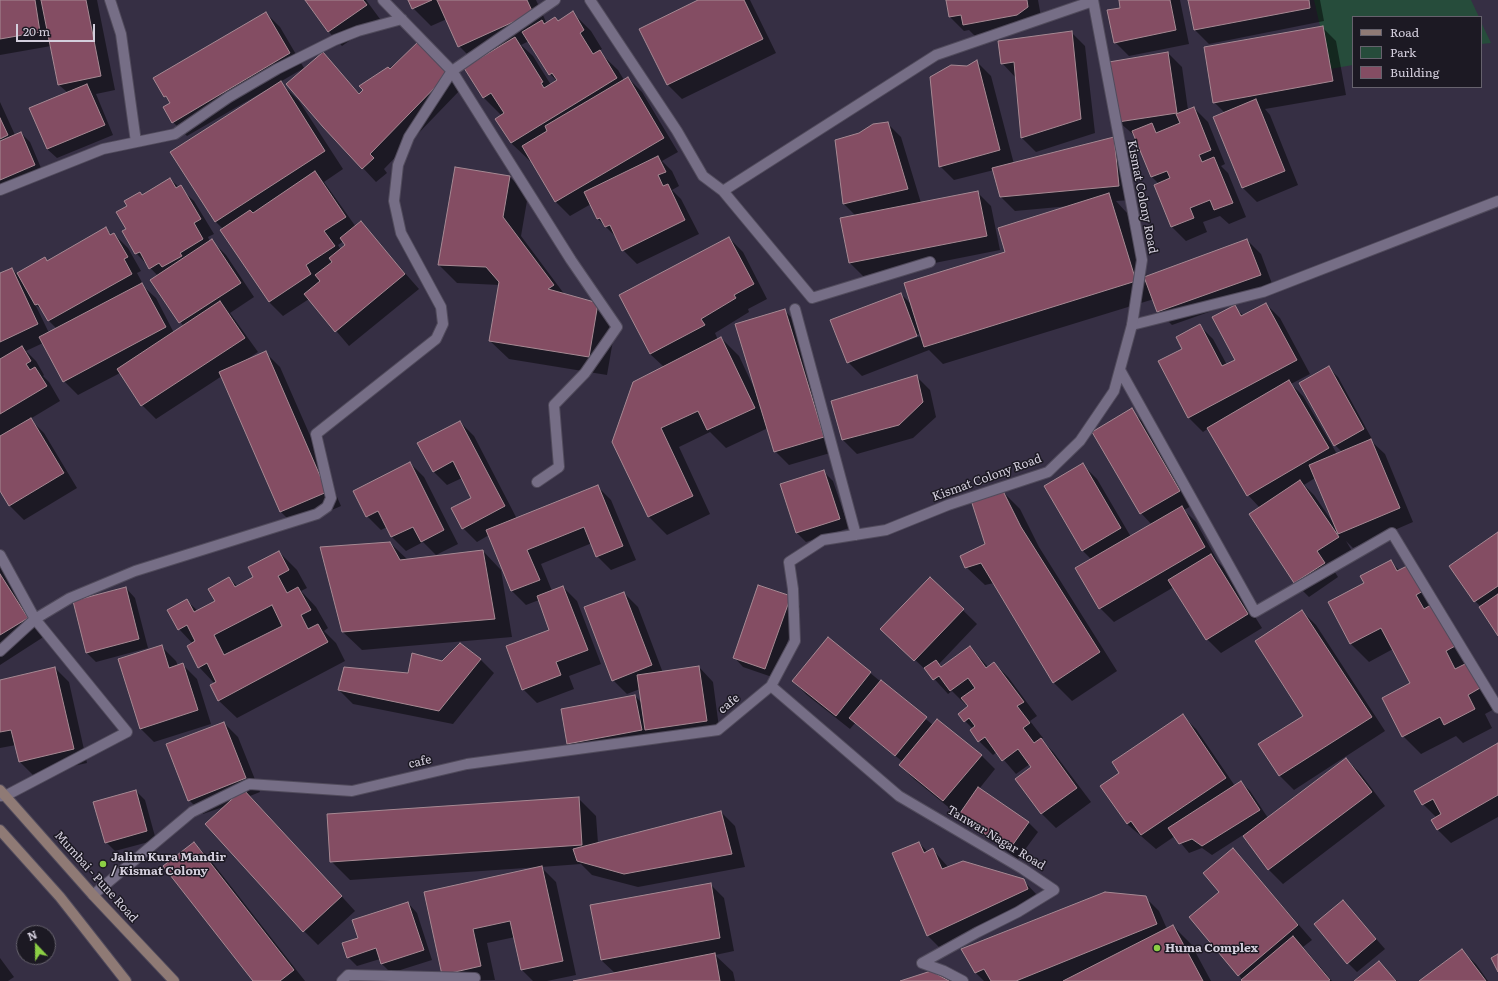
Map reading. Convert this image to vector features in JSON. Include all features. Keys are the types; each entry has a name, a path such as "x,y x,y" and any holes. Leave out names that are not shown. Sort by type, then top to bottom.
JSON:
{"main road":[{"name":"Mumbai - Pune Road","path":"2,794 93,895 174,981"},
{"path":"0,830 60,897 126,981"}],"street":[{"path":"110,0 121,34 136,142"},
{"path":"383,0 452,72 571,260 617,328 585,373 554,405 559,467 537,482"},
{"path":"0,651 35,619 70,598 135,571 318,514 327,507 331,498 316,434 436,339 443,324 441,307 401,233 394,200 398,165 409,137 452,72 555,0"},
{"path":"590,0 677,131 704,176 723,191 812,298 930,262"},
{"path":"723,191 936,55 1093,0"},
{"name":"Kismat Colony Road","path":"771,686 795,641 793,589 789,562 823,540 886,530 948,505 1048,472 1080,441 1114,391 1132,325 1142,260 1093,0"},
{"path":"0,190 102,149 175,134 230,97 277,69 335,40 358,31 402,19"},
{"path":"1132,325 1263,292 1498,201"},
{"path":"795,309 856,535"},
{"path":"1120,370 1255,612 1392,533 1498,708"},
{"path":"0,555 35,619 127,732 2,794"},
{"name":"cafe","path":"93,895 192,812 249,784 352,791 467,764 718,730 771,686"},
{"name":"Tanwar Nagar Road","path":"771,686 899,796 1023,869 1054,890 1018,912 922,963 944,971 963,981"},
{"path":"342,981 348,975 475,978"}],"green space":[{"path":"1314,0 1471,0 1479,16 1352,16 1352,65 1330,69"},
{"path":"1482,24 1491,43 1482,44"}],"building":[{"path":"0,0 35,0 40,32 0,39"},
{"path":"41,0 86,0 101,76 58,85"},
{"path":"305,0 363,0 367,5 328,32"},
{"path":"408,0 432,0 412,9"},
{"path":"437,0 527,0 533,13 458,47"},
{"path":"698,0 744,0 763,39 667,85 639,29"},
{"path":"946,0 1027,0 1028,7 1017,15 963,25 961,15 949,17"},
{"path":"1119,0 1170,0 1176,30 1114,43 1107,10 1120,8"},
{"path":"1188,0 1309,0 1310,8 1194,30"},
{"path":"573,11 584,30 580,33 593,54 600,50 617,78 511,143 495,119 504,113 491,93 483,98 464,68 515,37 543,82 541,83 544,88 557,80 552,73 549,75 522,32 542,20 544,24 555,17 558,21"},
{"path":"266,12 290,53 172,123 163,107 170,103 166,96 164,97 153,78"},
{"path":"1323,26 1333,81 1213,103 1204,47"},
{"path":"1072,31 1081,119 1021,138 1014,62 1001,64 998,41"},
{"path":"420,40 450,72 370,154 374,158 362,169 286,84 323,52 359,94 363,90 359,86 388,67 390,69"},
{"path":"1168,52 1177,113 1118,122 1109,62"},
{"path":"977,60 1000,150 939,167 930,77 951,65 967,66"},
{"path":"628,77 664,138 555,202 522,146 547,131 545,126"},
{"path":"281,81 325,151 215,222 170,152"},
{"path":"87,84 105,125 47,149 29,108"},
{"path":"1256,99 1285,171 1242,188 1213,117"},
{"path":"1194,107 1211,150 1199,155 1202,162 1214,157 1233,203 1214,210 1210,200 1190,208 1194,218 1171,227 1154,185 1170,178 1167,171 1151,177 1132,131 1152,123 1156,133 1180,123 1176,114"},
{"path":"0,118 8,135 0,139"},
{"path":"888,122 908,189 843,204 835,140 859,133 873,124"},
{"path":"21,132 35,165 0,180 0,141"},
{"path":"1114,137 1119,186 1000,197 992,168"},
{"path":"658,156 666,172 658,175 663,186 668,184 685,220 622,251 610,225 605,227 600,218 597,219 584,192"},
{"path":"455,167 510,176 503,217 554,285 548,289 598,303 589,357 489,341 499,282 486,267 438,265"},
{"path":"315,171 346,217 324,231 335,246 306,265 311,274 269,302 220,230 250,210 253,213"},
{"path":"170,178 176,188 181,185 201,219 194,223 203,239 180,253 182,256 162,267 159,263 149,269 140,252 135,254 122,231 126,229 116,212 127,206 124,201 140,192 142,195"},
{"path":"978,191 987,236 849,263 840,218"},
{"path":"1109,193 1136,281 924,347 904,283 1005,252 998,228"},
{"path":"361,221 405,274 335,332 304,294 320,281 315,275 332,262 329,258 345,245 340,238"},
{"path":"106,227 110,235 114,233 128,257 124,259 132,274 48,321 38,304 35,305 17,273 45,257 47,261"},
{"path":"729,237 754,284 734,295 736,298 701,319 705,325 650,354 619,295"},
{"path":"212,239 241,283 179,323 150,280"},
{"path":"1247,239 1261,275 1157,312 1144,277"},
{"path":"12,268 38,324 0,342 0,273"},
{"path":"142,283 166,327 63,382 39,337"},
{"path":"901,293 917,336 847,363 830,320"},
{"path":"220,301 245,338 141,406 117,369"},
{"path":"1266,303 1297,360 1188,418 1158,361 1182,349 1176,337 1200,324 1222,366 1235,360 1212,317 1235,305 1241,316"},
{"path":"785,309 824,437 774,452 735,324"},
{"path":"721,337 755,408 707,430 698,411 661,428 693,496 648,517 612,442 633,382"},
{"path":"22,346 31,361 26,364 30,370 35,367 47,386 0,414 0,359"},
{"path":"266,351 327,492 280,512 219,372"},
{"path":"1329,366 1364,429 1334,446 1299,383"},
{"path":"917,375 923,402 899,425 842,440 831,401"},
{"path":"1289,380 1329,448 1247,496 1207,428"},
{"path":"1132,408 1180,491 1140,514 1092,432"},
{"path":"31,418 64,473 9,506 0,491 0,436"},
{"path":"460,421 505,506 462,529 451,508 471,498 453,461 433,472 417,443"},
{"path":"1371,439 1400,508 1338,534 1309,465"},
{"path":"410,462 444,530 421,542 413,527 391,537 378,511 366,517 353,491"},
{"path":"1083,463 1121,528 1082,551 1044,486"},
{"path":"824,470 840,519 796,533 780,484"},
{"path":"1300,480 1339,537 1317,551 1325,563 1294,583 1249,514"},
{"path":"598,485 623,546 596,557 584,527 527,550 540,580 511,591 486,530"},
{"path":"1002,489 1021,527 1100,652 1053,683 981,563 965,568 960,556 985,544 971,500"},
{"path":"1182,506 1205,547 1099,609 1075,568"},
{"path":"1498,532 1498,586 1474,602 1449,566"},
{"path":"390,542 400,560 483,550 495,619 342,632 320,547"},
{"path":"279,551 289,570 278,576 287,593 298,587 311,610 301,615 308,629 318,624 328,642 218,701 210,685 216,682 207,663 198,668 187,646 195,641 187,625 178,630 167,610 187,599 194,612 215,601 208,589 229,577 235,587 253,577 248,567","holes":["272,605 282,626 224,655 214,635"]},
{"path":"1211,554 1248,614 1206,640 1168,580"},
{"path":"1391,560 1397,571 1409,565 1423,591 1416,595 1424,609 1434,603 1457,645 1446,651 1455,669 1467,663 1480,688 1468,695 1475,709 1444,725 1440,717 1402,737 1382,698 1410,683 1381,628 1350,644 1328,602 1364,583 1360,576"},
{"path":"0,574 28,618 0,635"},
{"path":"930,577 964,609 914,661 880,629"},
{"path":"758,585 791,596 765,669 733,658"},
{"path":"563,586 588,650 556,662 561,675 522,690 506,646 549,630 537,596"},
{"path":"126,587 139,639 86,653 73,601"},
{"path":"624,592 652,665 612,681 584,607"},
{"path":"1498,594 1498,636 1479,607"},
{"path":"1302,610 1372,717 1279,776 1258,744 1303,716 1255,641"},
{"path":"828,637 871,672 836,716 792,681"},
{"path":"460,643 481,659 439,711 338,690 344,667 408,673 412,653 442,661"},
{"path":"162,645 169,668 183,663 198,710 140,729 118,659"},
{"path":"970,646 986,668 994,662 1024,702 1017,706 1030,723 1023,728 1034,743 1041,738 1077,788 1041,814 1015,779 1031,767 1018,749 1002,761 985,737 978,742 970,730 975,726 969,718 964,722 958,714 968,706 961,698 975,688 968,678 950,691 939,676 933,680 924,668 936,660 941,667"},
{"path":"699,666 707,721 645,730 637,675"},
{"path":"55,667 74,749 19,762 11,730 0,732 0,680"},
{"path":"881,680 927,717 895,756 849,718"},
{"path":"635,695 642,730 567,744 561,709"},
{"path":"1183,714 1226,778 1141,835 1131,821 1127,824 1100,786 1119,773 1112,762"},
{"path":"937,719 982,755 943,801 899,765"},
{"path":"224,722 246,778 188,801 166,744"},
{"path":"1498,743 1498,795 1437,830 1431,820 1441,814 1433,799 1422,805 1414,791"},
{"path":"1346,758 1372,792 1268,870 1243,836"},
{"path":"1241,781 1260,810 1202,846 1192,839 1179,844 1168,828"},
{"path":"978,787 1029,822 1009,850 958,816"},
{"path":"243,789 342,896 303,932 205,824"},
{"path":"136,790 147,831 105,843 93,802"},
{"path":"579,797 582,845 330,862 327,814"},
{"path":"721,811 732,854 624,874 577,861 573,849"},
{"path":"194,842 294,970 280,981 253,981 163,866"},
{"path":"919,842 924,853 933,848 942,869 963,861 1024,879 1028,889 927,936 892,853"},
{"path":"1233,848 1298,925 1238,976 1189,917 1219,892 1203,873"},
{"path":"542,866 563,961 521,970 510,921 473,929 481,966 442,975 424,892"},
{"path":"711,883 720,938 601,960 590,905"},
{"path":"1105,892 1146,896 1157,924 1016,981 991,981 984,969 975,973 961,949"},
{"path":"1343,900 1376,939 1347,964 1314,924"},
{"path":"408,902 424,950 381,964 376,948 347,958 342,943 358,938 352,920"},
{"name":"Huma Complex","path":"1173,925 1203,981 1063,981"},
{"path":"1293,936 1330,980 1241,980"},
{"path":"1462,949 1486,981 1419,981"},
{"path":"715,953 720,981 573,981"},
{"path":"1498,954 1498,972 1491,958"},
{"path":"1379,961 1396,981 1354,981"},
{"path":"931,971 949,981 900,981"}],"place":[{"name":"Jalim Kura Mandir / Kismat Colony","path":"103,864"},
{"name":"Huma Complex","path":"1157,948"}]}
